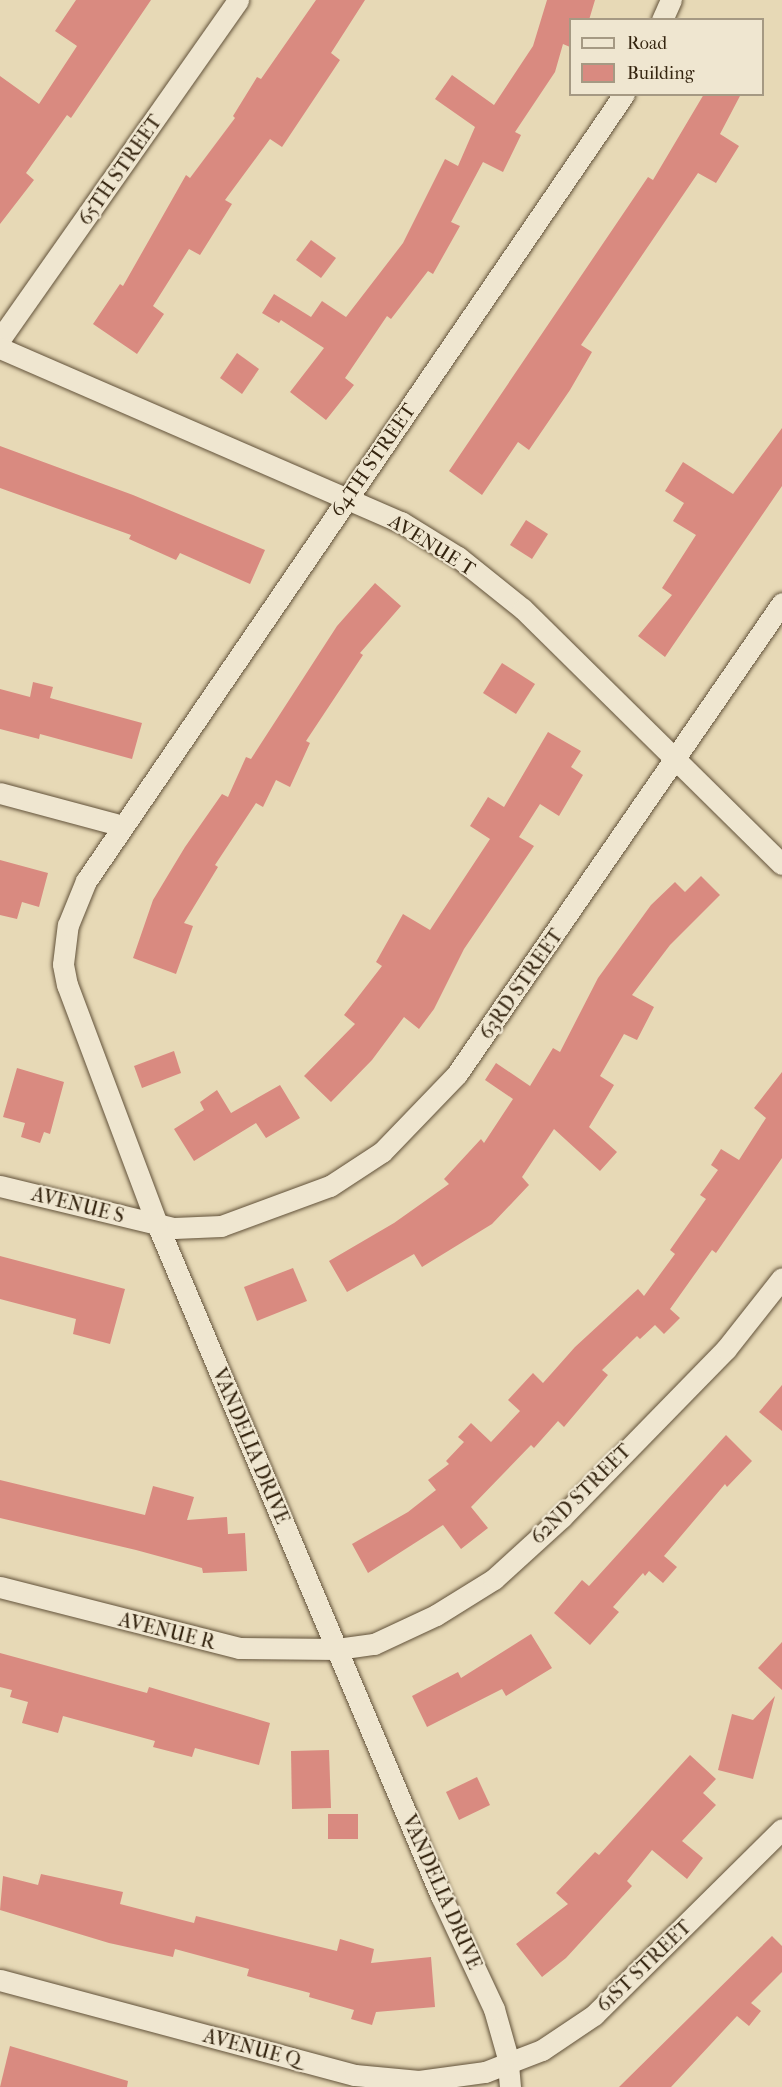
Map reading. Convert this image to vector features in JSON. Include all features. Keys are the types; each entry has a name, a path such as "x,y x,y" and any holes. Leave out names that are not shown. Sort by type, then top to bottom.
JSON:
{"street":[{"name":"65TH STREET","path":"0,339 238,0"},
{"path":"663,18 670,0"},
{"name":"64TH STREET","path":"123,826 623,96"},
{"name":"AVENUE T","path":"0,348 401,522 458,557 522,609 782,864"},
{"name":"63RD STREET","path":"157,1224 174,1228 220,1226 270,1210 330,1186 382,1152 457,1074 782,603"},
{"path":"0,793 123,826"},
{"name":"VANDELIA DRIVE","path":"123,826 86,881 68,925 63,964 67,984 157,1224 441,1896 494,2009 507,2063"},
{"name":"AVENUE S","path":"0,1186 157,1224"},
{"name":"62ND STREET","path":"337,1649 374,1644 436,1615 494,1579 562,1517 726,1348 782,1278"},
{"name":"AVENUE R","path":"0,1587 209,1643 239,1648 337,1649"},
{"name":"61ST STREET","path":"507,2063 542,2050 594,2015 782,1829"},
{"name":"AVENUE Q","path":"0,1980 355,2075 419,2081 485,2072 507,2063"},
{"path":"507,2063 510,2087"}],"building":[{"path":"76,0 151,0 71,118 67,115 26,173 34,180 0,224 0,76 39,104 77,46 55,31"},
{"path":"316,0 365,0 331,53 340,60 282,147 270,139 225,200 232,204 200,255 189,249 153,306 164,314 137,354 93,324 120,284 123,286 186,175 190,178 235,118 233,116 257,77 261,79"},
{"path":"547,0 595,0 590,18 569,18 569,47 563,44 555,72 515,132 521,135 503,172 483,162 451,222 460,226 433,274 428,271 391,319 387,316 345,378 354,385 326,420 290,392 324,348 281,320 279,323 262,313 274,294 311,317 322,301 346,317 403,243 445,159 458,166 475,127 435,99 452,75 494,105 533,46"},
{"path":"703,96 740,96 720,134 739,146 716,183 698,173 581,345 592,352 570,390 529,450 518,442 482,495 449,471 648,177 653,180"},
{"path":"311,240 336,258 321,278 296,260"},
{"path":"237,353 259,369 242,394 220,378"},
{"path":"782,428 782,486 665,657 638,636 672,595 662,588 696,535 673,521 684,503 665,491 683,462 733,494"},
{"path":"0,446 133,495 265,550 250,584 180,553 176,560 129,539 131,535 0,488"},
{"path":"526,520 548,534 532,559 510,545"},
{"path":"375,583 401,606 360,653 363,655 306,741 310,743 290,787 276,780 263,807 256,803 215,865 218,867 184,923 193,926 176,974 133,958 153,900 185,847 222,794 228,797 246,757 251,759 337,626"},
{"path":"502,663 535,684 516,714 483,693"},
{"path":"33,682 53,687 50,698 142,723 132,759 40,734 39,739 0,729 0,689 30,697"},
{"path":"548,732 581,751 571,767 583,775 559,816 540,804 519,837 534,846 464,949 434,1009 419,1029 404,1017 372,1060 331,1102 304,1076 355,1024 344,1015 382,966 376,962 403,914 430,930 490,839 470,826 488,797 504,807"},
{"path":"0,860 48,873 39,907 22,902 17,919 0,915"},
{"path":"701,876 720,895 670,945 632,995 654,1007 637,1040 624,1034 600,1076 614,1085 589,1127 617,1152 600,1171 554,1129 522,1177 529,1185 492,1224 422,1267 414,1254 347,1292 329,1261 394,1223 449,1184 444,1179 481,1139 484,1143 513,1099 485,1080 496,1063 530,1086 553,1048 560,1052 598,978 651,905 675,882 685,892"},
{"path":"174,1051 181,1073 142,1088 134,1066"},
{"path":"17,1068 64,1082 50,1134 44,1132 40,1143 21,1137 25,1123 3,1117"},
{"path":"782,1072 782,1158 716,1253 712,1250 670,1309 680,1318 664,1334 655,1325 640,1339 637,1336 602,1370 608,1375 564,1427 558,1421 534,1448 531,1445 471,1507 488,1528 461,1549 443,1525 368,1573 352,1544 408,1512 436,1490 428,1480 449,1464 446,1461 464,1442 458,1437 471,1423 491,1442 520,1411 508,1400 533,1373 543,1383 575,1347 638,1289 644,1296 675,1254 670,1250 706,1199 700,1195 718,1170 711,1165 721,1149 739,1160 766,1118 754,1108"},
{"path":"280,1085 300,1118 266,1138 256,1123 194,1161 174,1129 204,1110 200,1102 217,1090 231,1113"},
{"path":"0,1256 125,1289 110,1344 73,1334 76,1319 0,1299"},
{"path":"293,1268 307,1301 257,1321 244,1287"},
{"path":"782,1385 782,1431 759,1412"},
{"path":"726,1435 752,1461 727,1487 725,1484 664,1556 677,1567 663,1583 649,1571 645,1576 643,1573 613,1607 619,1612 590,1645 554,1613 582,1580 589,1586"},
{"path":"0,1480 145,1515 153,1486 194,1497 187,1520 227,1517 228,1534 245,1533 247,1571 203,1573 202,1568 136,1550 0,1518"},
{"path":"531,1634 552,1668 506,1696 502,1689 427,1727 412,1696 458,1672 461,1678"},
{"path":"782,1642 782,1690 758,1668"},
{"path":"0,1653 147,1693 149,1687 270,1723 259,1765 195,1748 192,1757 153,1747 155,1741 63,1716 58,1733 22,1723 28,1702 10,1697 12,1690 0,1687"},
{"path":"775,1696 753,1779 718,1770 732,1714 753,1720"},
{"path":"329,1750 331,1808 292,1809 291,1751"},
{"path":"690,1755 716,1779 703,1793 716,1805 682,1841 703,1858 687,1879 652,1850 627,1881 632,1886 566,1958 542,1977 516,1944 568,1904 556,1893 595,1852 599,1855"},
{"path":"477,1777 490,1805 459,1820 446,1792"},
{"path":"328,1814 358,1814 358,1839 328,1839"},
{"path":"41,1874 123,1892 120,1904 194,1923 196,1916 337,1951 340,1939 374,1949 371,1963 431,1957 435,2007 376,2012 372,2025 351,2019 354,2010 309,1997 310,1993 247,1976 249,1969 175,1949 173,1957 109,1943 0,1910 3,1876 38,1885"},
{"path":"772,1936 782,1946 782,1972 751,2003 761,2011 749,2026 737,2016 671,2087 619,2087"},
{"path":"10,2046 128,2081 127,2087 0,2087"}]}
